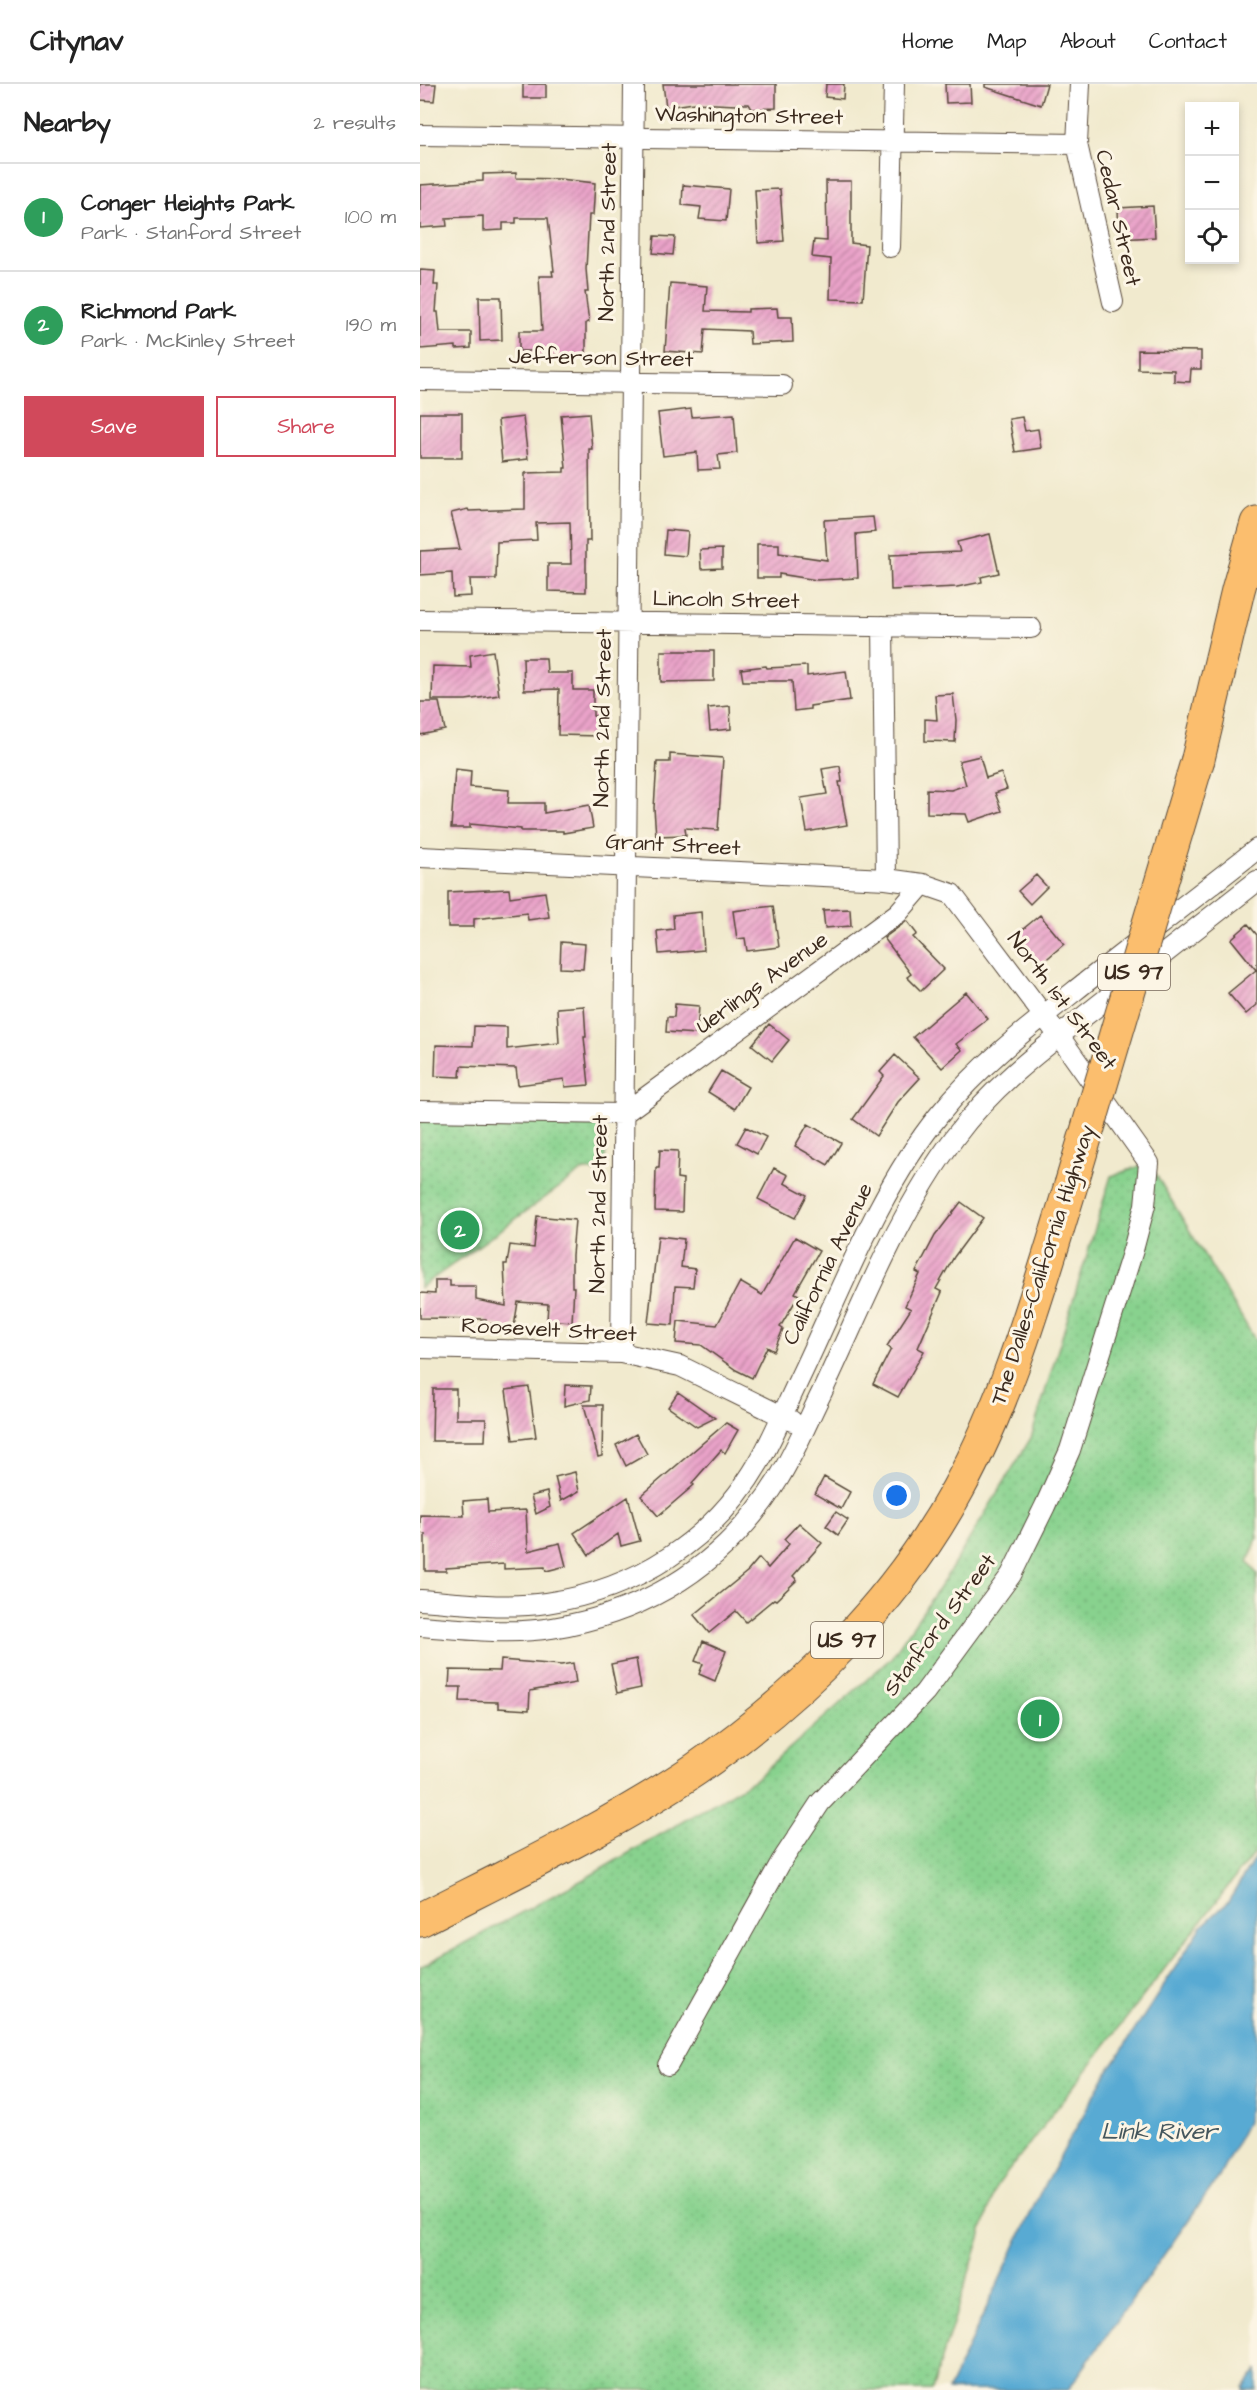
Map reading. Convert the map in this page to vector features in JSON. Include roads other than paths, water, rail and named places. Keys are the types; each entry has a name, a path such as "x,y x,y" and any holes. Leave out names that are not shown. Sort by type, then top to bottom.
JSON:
{"highway":[{"path":"1198,759 1238,590 1257,523"},
{"name":"The Dalles-California Highway","path":"420,1920 612,1819 694,1770 732,1743 807,1680 871,1614 905,1572 933,1531 980,1446 1020,1346 1071,1185 1198,759 1257,573"}],"street":[{"name":"North 2nd Street","path":"621,1353 634,84"},
{"path":"890,247 894,84"},
{"name":"Cedar Street","path":"1080,84 1077,144 1113,302"},
{"name":"Washington Street","path":"420,135 1077,144"},
{"name":"Jefferson Street","path":"420,380 782,385"},
{"name":"Lincoln Street","path":"420,620 1031,628"},
{"path":"884,626 886,879"},
{"name":"California Avenue","path":"420,1600 506,1605 547,1603 599,1591 647,1572 690,1543 726,1508 758,1463 883,1202 917,1145 961,1089 1013,1040 1257,849"},
{"name":"Grant Street","path":"420,857 886,879 922,884"},
{"path":"420,1626 497,1631 550,1629 607,1616 659,1594 706,1563 745,1525 780,1476 906,1214 938,1160 980,1106 1030,1059 1257,881"},
{"name":"North 1st Street","path":"922,884 952,894 1059,1036 1149,1163"},
{"name":"Uerlings Avenue","path":"623,1114 898,913 922,884"},
{"path":"420,1111 623,1114"},
{"name":"Stanford Street","path":"668,2065 781,1862 820,1803 925,1692 1011,1575 1070,1450 1133,1250 1145,1205 1149,1163"},
{"name":"Roosevelt Street","path":"420,1348 621,1353 680,1366 805,1427"}],"water":[{"name":"Link River","path":"1257,1854 1257,2048 1247,2122 1219,2177 1068,2390 948,2390 1040,2193 1105,2076 1202,1926 1228,1902"},
{"path":"1257,2370 1257,2390 1244,2390 1244,2388"}],"place":[{"name":"Richmond Park","path":"460,1230"},
{"name":"Conger Heights Park","path":"1040,1719"}]}
